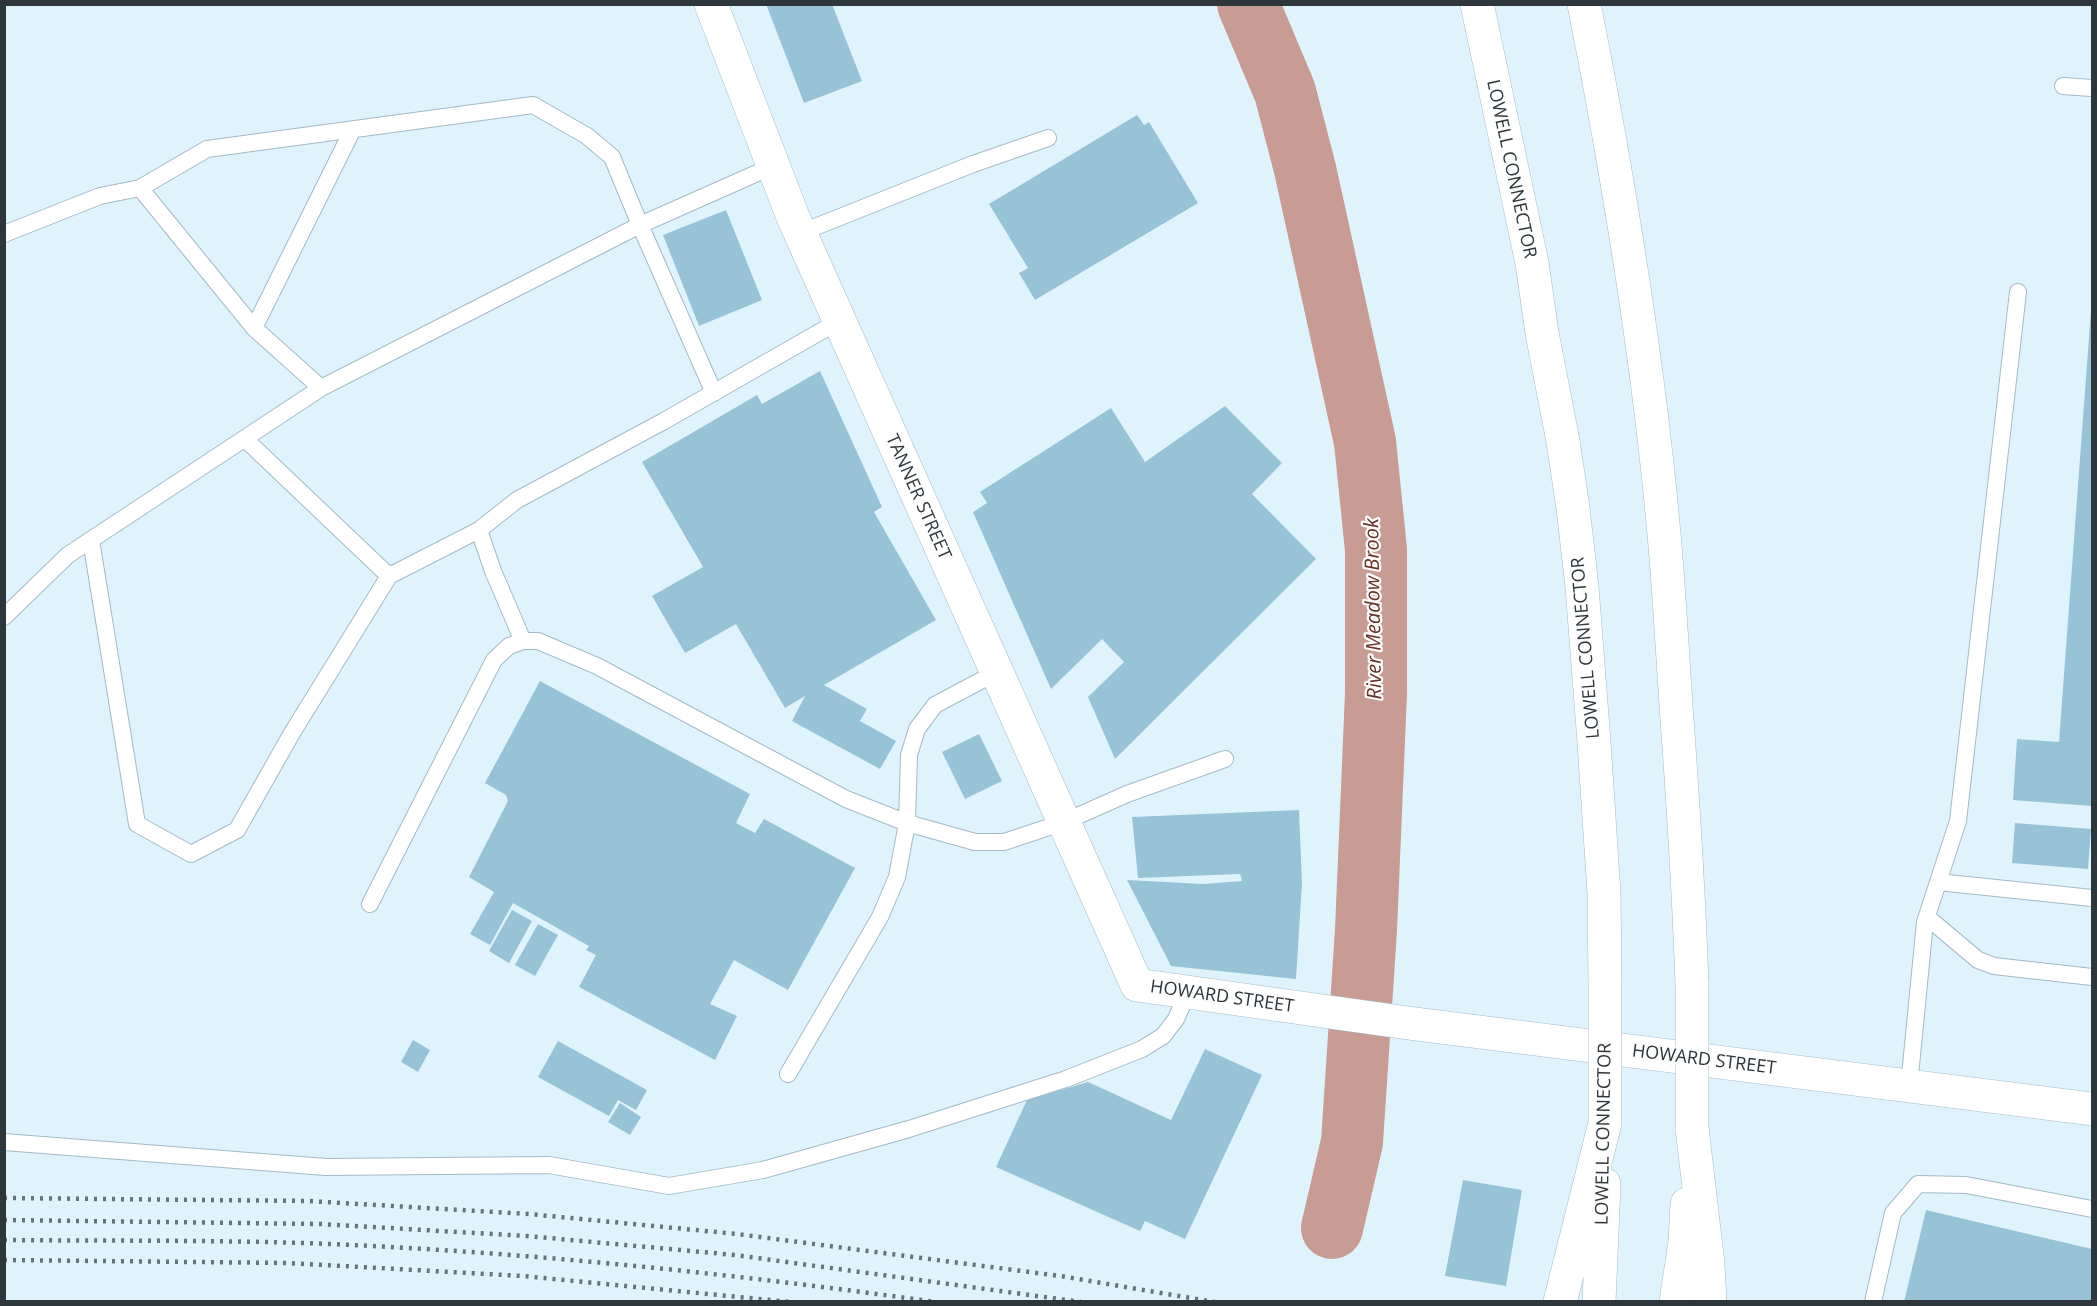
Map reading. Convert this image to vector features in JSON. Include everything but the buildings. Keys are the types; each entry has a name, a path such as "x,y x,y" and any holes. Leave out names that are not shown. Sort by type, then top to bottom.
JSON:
{"main road":[{"name":"TANNER STREET","path":"711,4 800,233 1137,985"},
{"name":"LOWELL CONNECTOR","path":"1477,4 1532,263 1542,333 1563,441 1582,587 1604,893 1605,1123 1599,1302"},
{"path":"1584,4 1631,268 1654,441 1671,631 1687,862 1692,986 1692,1128 1684,1242 1676,1302"},
{"name":"HOWARD STREET","path":"1137,985 1408,1023 2092,1109"},
{"path":"1560,1302 1605,1123"},
{"path":"1692,1128 1708,1264 1710,1302"}],"lane":[{"path":"2063,86 2092,88"},
{"path":"4,234 100,196 140,188 207,149 533,105 587,136 612,157 714,393"},
{"path":"254,328 353,129"},
{"path":"800,233 973,164 1048,138"},
{"path":"4,617 68,555 321,388 640,225 773,166"},
{"path":"140,188 254,328 321,388"},
{"path":"1909,1086 1925,922 1958,821 2018,292"},
{"path":"91,540 137,824 191,854 237,830 292,733 388,576 478,530 517,500 714,393 839,321"},
{"path":"245,438 388,576"},
{"path":"478,530 523,641"},
{"path":"370,904 494,660 509,646 523,641 538,641 597,666 846,799 907,823 975,842 1004,842 1064,822 1126,794 1225,759"},
{"path":"788,1074 880,917 897,877 907,823 909,755 917,729 935,705 997,672"},
{"path":"1938,882 2092,898"},
{"path":"1927,917 1978,960 1994,966 2092,977"},
{"path":"4,1142 326,1167 549,1165 669,1186 763,1170 909,1130 1066,1079 1142,1049 1163,1035 1176,1019 1188,992"},
{"path":"1873,1302 1893,1214 1918,1184 1966,1185 2092,1209"}],"waterway":[{"name":"River Meadow Brook","path":"1248,4 1285,92 1305,169 1365,442 1376,550 1376,693 1366,930 1352,1142 1332,1228"}],"railway":[{"path":"4,1198 308,1201 529,1214 737,1234 1060,1276 1215,1302"},
{"path":"4,1220 320,1224 527,1236 735,1255 1081,1302"},
{"path":"4,1240 267,1242 464,1252 700,1273 936,1302"},
{"path":"4,1260 288,1263 523,1276 790,1302"}]}
